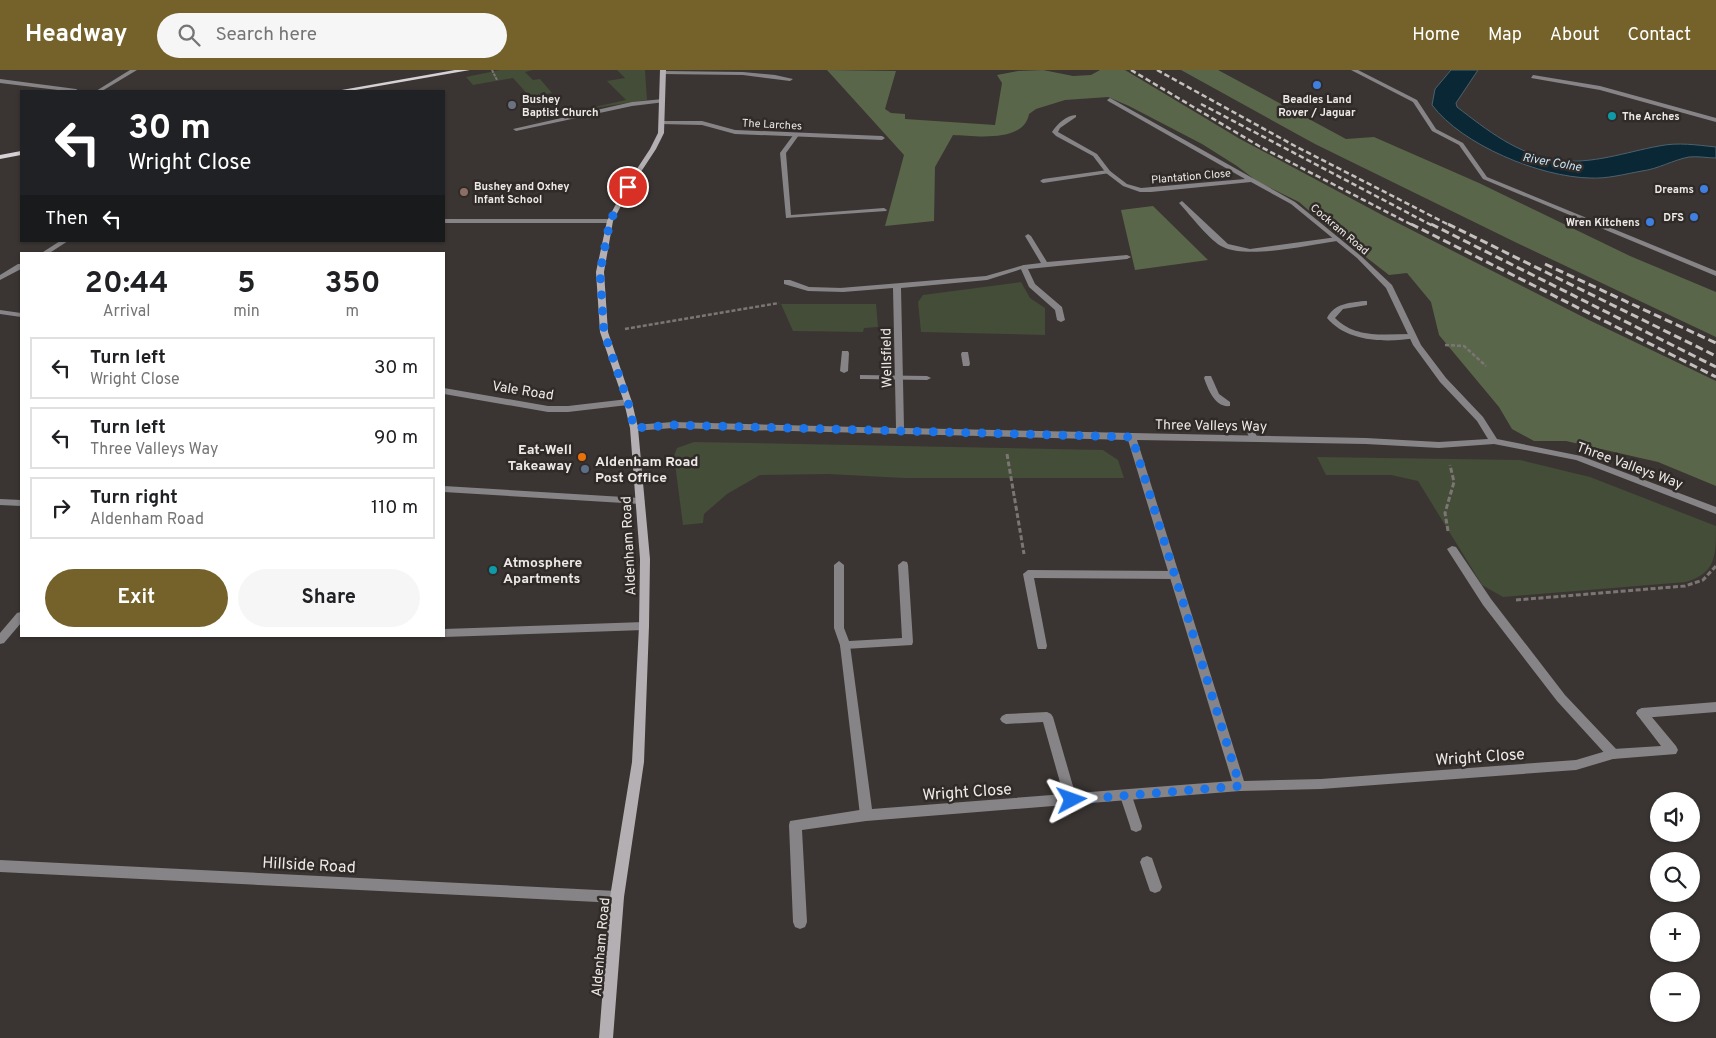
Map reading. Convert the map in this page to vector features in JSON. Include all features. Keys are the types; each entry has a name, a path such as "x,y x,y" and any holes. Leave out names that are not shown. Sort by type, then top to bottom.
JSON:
{"main road":[{"path":"345,90 466,70"},
{"name":"Aldenham Road","path":"606,1038 617,897 638,762 645,559 634,428 628,402 604,332 600,272 610,221 661,133 663,72"},
{"path":"0,157 20,153"}],"street":[{"path":"101,90 134,70"},
{"path":"1354,70 1415,101 1434,130 1461,144 1486,178 1716,274"},
{"path":"663,72 771,75 790,79"},
{"path":"1533,76 1600,88 1716,120"},
{"path":"0,81 68,90"},
{"name":"Cockram Road","path":"1110,100 1293,203 1337,239 1389,287 1417,345 1443,380 1480,419 1494,442"},
{"path":"516,129 632,104 663,101"},
{"name":"Plantation Close","path":"1074,116 1058,127 1055,132 1064,140 1095,155 1108,172 1125,185 1140,190 1204,186 1251,180"},
{"name":"The Larches","path":"662,123 702,123 735,132 882,138"},
{"path":"796,135 783,153 788,216 884,210"},
{"path":"1043,180 1108,172"},
{"path":"1182,203 1219,241 1237,250 1250,251 1337,239"},
{"path":"445,221 610,221"},
{"path":"1028,236 1045,264"},
{"path":"46,252 63,242"},
{"path":"787,282 808,289 843,290 987,278 1024,267 1127,257"},
{"path":"0,278 20,267"},
{"path":"1024,267 1032,285 1059,309 1061,320"},
{"name":"Wellsfield","path":"897,286 900,430"},
{"path":"1364,302 1339,307 1333,312 1331,318 1339,328 1349,333 1367,336 1412,336"},
{"path":"0,312 20,315"},
{"path":"844,371 846,353"},
{"path":"965,354 966,364"},
{"path":"863,377 927,378"},
{"path":"1208,378 1215,395 1227,404"},
{"name":"Vale Road","path":"445,391 548,409 568,409 628,402"},
{"path":"1246,420 1254,439"},
{"name":"Three Valleys Way","path":"634,428 673,425 1366,441 1439,445 1494,442 1578,458 1716,511"},
{"path":"1132,437 1240,786"},
{"path":"445,490 640,501"},
{"path":"0,502 20,503"},
{"path":"1452,549 1487,602 1561,698 1614,754"},
{"path":"839,565 839,628 845,645 866,815"},
{"path":"845,645 908,642 903,565"},
{"path":"1042,646 1028,574 1175,575"},
{"path":"0,640 20,617"},
{"path":"445,634 644,626"},
{"name":"Wright Close","path":"800,922 795,825 866,815 1240,786 1321,784 1576,765 1614,754 1672,750 1642,713 1716,707"},
{"path":"1006,720 1047,717 1072,800"},
{"path":"1126,796 1136,826"},
{"path":"1147,862 1155,887"},
{"name":"Hillside Road","path":"0,866 617,897"}],"path":[{"path":"492,70 497,80"},
{"path":"604,332 780,303"},
{"path":"1417,345 1455,344 1464,346 1486,366"},
{"path":"1004,433 1028,574"},
{"path":"1439,445 1454,470 1454,488 1445,512 1452,549"},
{"path":"1487,602 1685,586 1703,582 1710,576 1716,566"}],"green space":[{"path":"500,70 533,70 525,72 533,80 540,79 552,93 530,97 513,78 473,85 466,77"},
{"path":"617,70 645,70 647,100 581,110 626,100 607,81 625,78"},
{"path":"827,70 896,71 885,109 891,113 905,114 905,119 995,125 1002,83 997,75 1018,71 1043,70 1073,76 1091,75 1100,70 1125,70 1240,139 1384,216 1589,320 1716,381 1716,486 1658,462 1566,441 1534,441 1512,429 1499,407 1439,335 1431,302 1407,273 1389,275 1299,202 1258,182 1202,144 1108,97 1065,100 1036,109 1029,114 1025,123 1018,130 1009,134 998,136 953,135 935,167 934,221 885,226 904,155"},
{"path":"1181,70 1218,70 1346,139 1374,137 1479,183 1630,256 1716,292 1716,337 1517,243 1315,144"},
{"path":"1153,206 1208,260 1135,270 1121,210"},
{"path":"1021,282 1030,298 1045,308 1045,335 921,332 918,302 923,295"},
{"path":"781,304 876,304 878,327 864,328 863,332 793,331"},
{"path":"694,442 1103,450 1118,460 1124,478 904,478 828,474 760,475 727,494 704,514 703,523 683,525 674,456 677,448"},
{"path":"1317,457 1520,460 1590,477 1716,526 1714,555 1709,568 1703,574 1686,582 1503,597 1482,585 1418,481 1391,475 1326,475"}],"water":[{"name":"River Colne","path":"1451,70 1478,70 1456,103 1457,107 1504,140 1529,153 1557,160 1583,161 1659,146 1680,144 1716,147 1716,158 1689,157 1648,170 1596,178 1548,172 1526,165 1482,145 1462,133 1445,120 1432,105 1435,89"}],"railway":[{"path":"1131,70 1259,146 1414,226"},
{"path":"1157,70 1295,146 1451,226"},
{"path":"1201,104 1433,226"},
{"path":"1411,224 1716,377"},
{"path":"1431,224 1716,367"},
{"path":"1448,224 1716,356"},
{"path":"1545,264 1716,343"}],"place":[{"name":"Beadles Land Rover / Jaguar","path":"1317,85"},
{"name":"Bushey Baptist Church","path":"512,105"},
{"name":"The Arches","path":"1612,116"},
{"name":"Dreams","path":"1704,189"},
{"name":"Bushey and Oxhey Infant School","path":"464,192"},
{"name":"DFS","path":"1694,217"},
{"name":"Wren Kitchens","path":"1650,222"},
{"name":"Eat-Well Takeaway","path":"582,457"},
{"name":"Aldenham Road Post Office","path":"585,469"},
{"name":"Atmosphere Apartments","path":"493,570"}],"route":[{"path":"628,187 610,221 600,272 604,332 628,402 634,428 673,425 1132,437 1240,786 1072,800"}]}
